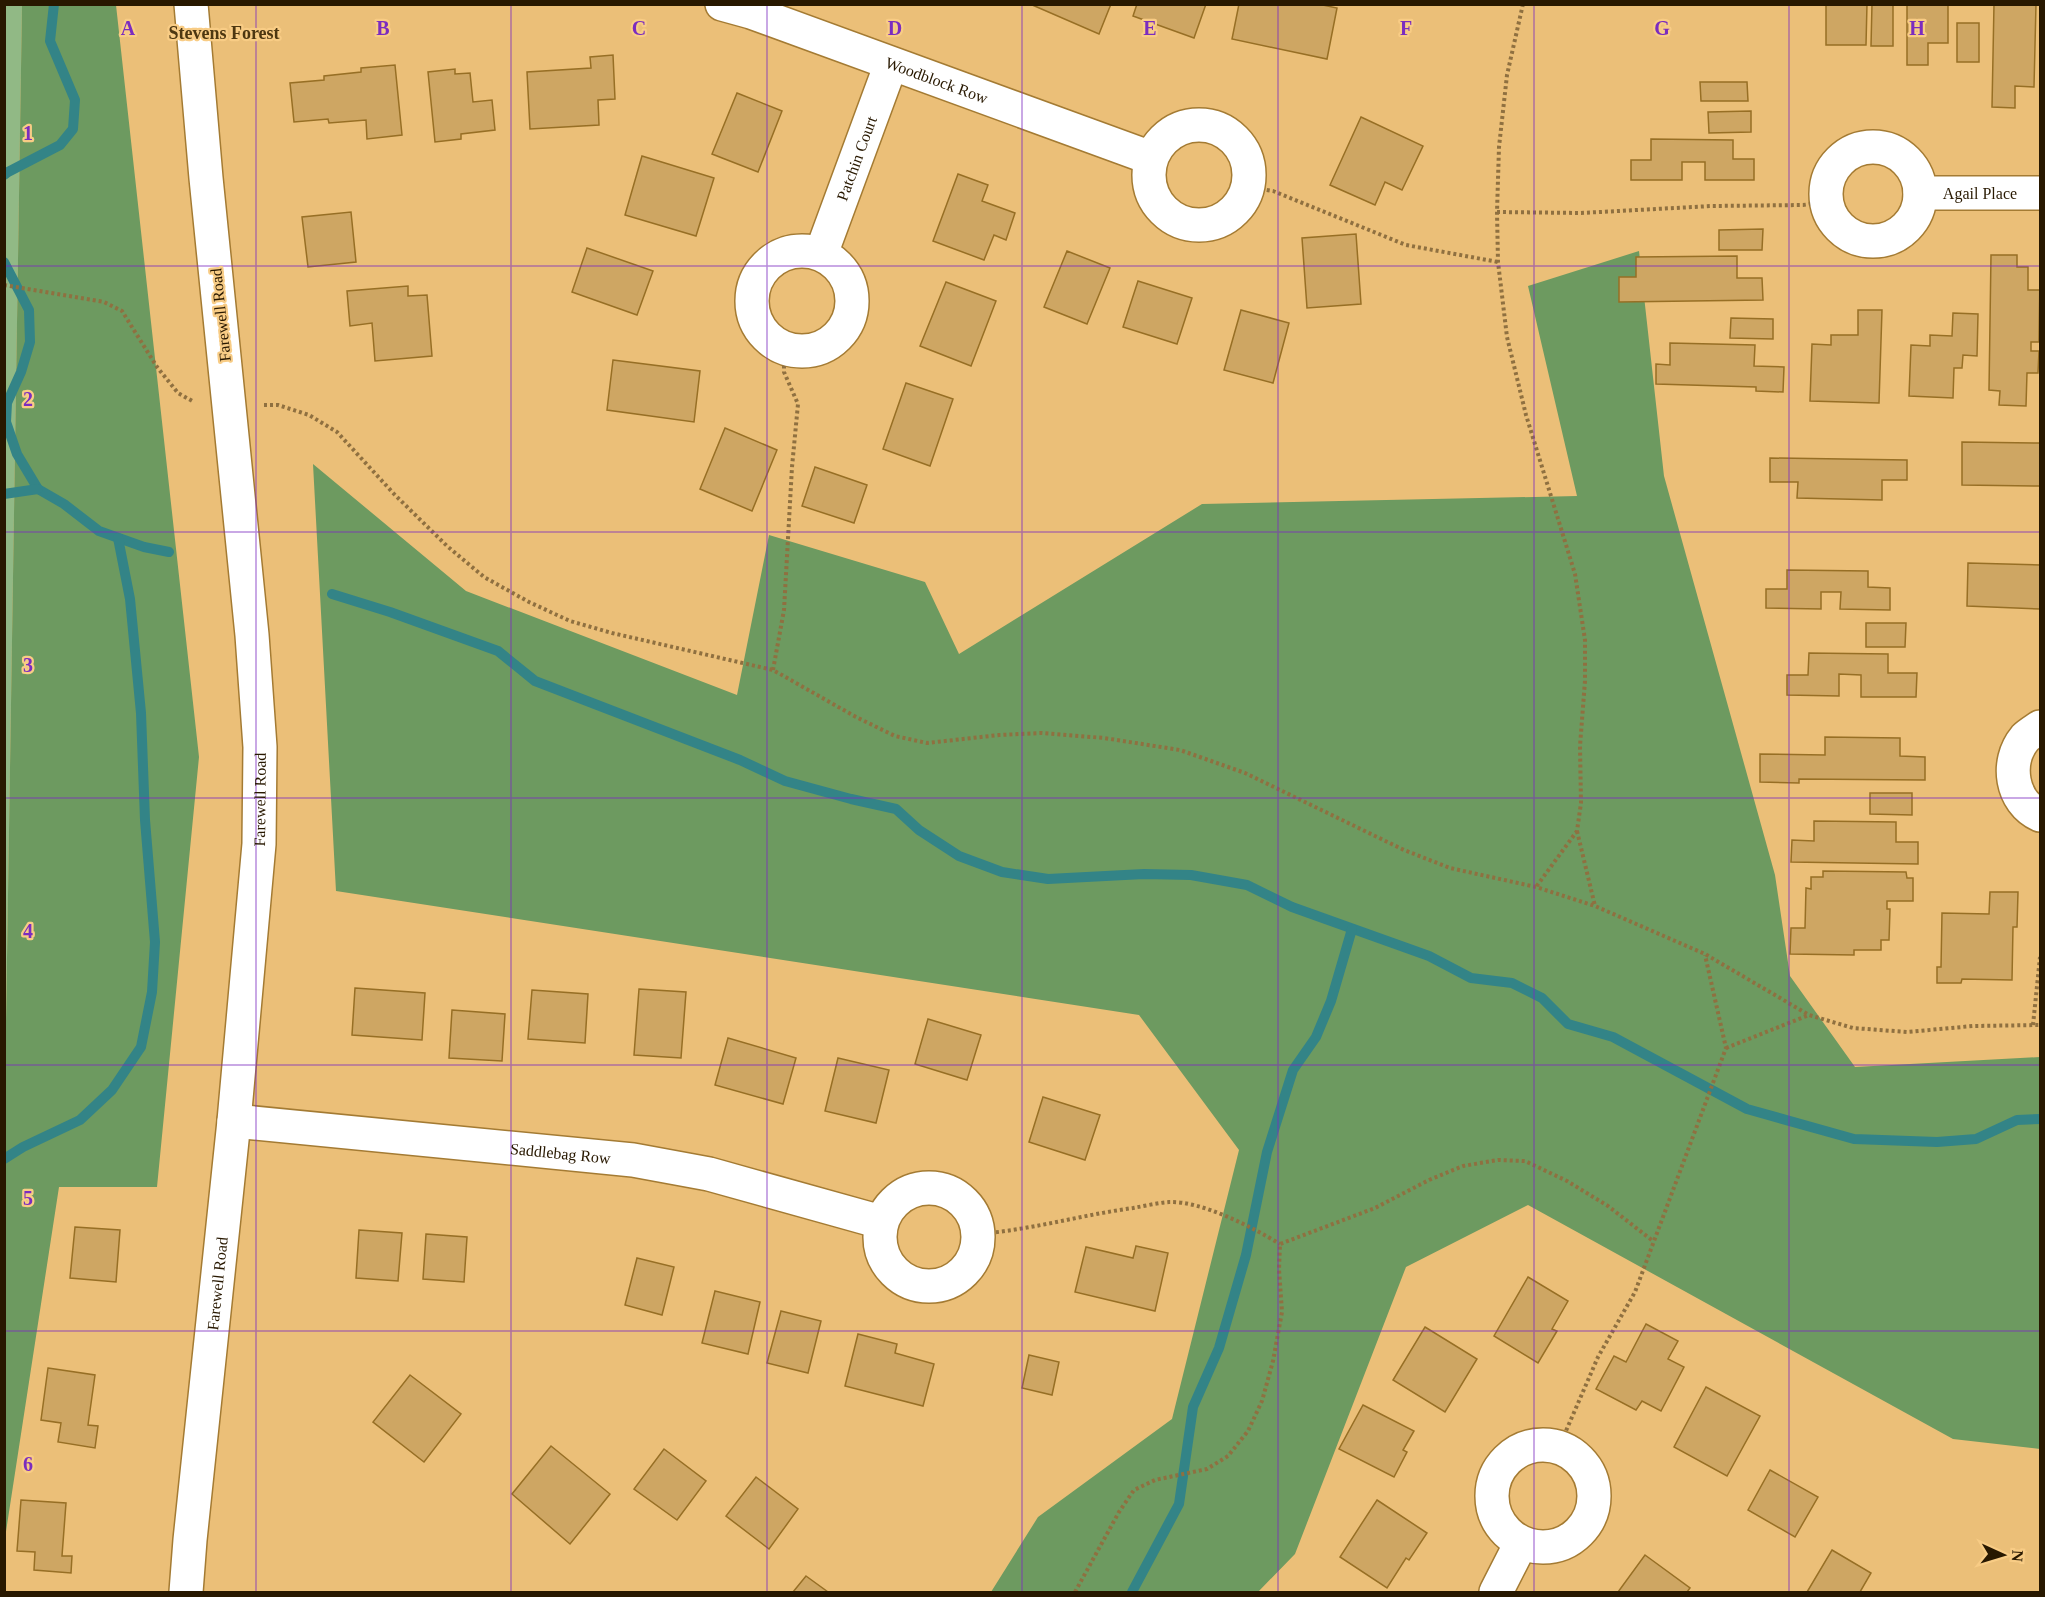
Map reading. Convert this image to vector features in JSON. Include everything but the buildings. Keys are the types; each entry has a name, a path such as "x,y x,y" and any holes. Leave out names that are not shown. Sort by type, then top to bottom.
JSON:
{"street":[{"name":"Farewell Road","path":"186,1593 234,1121 259,844 260,747 252,635 191,4"},
{"name":"Woodblock Row","path":"742,7 891,64 1151,158"},
{"name":"Patchin Court","path":"822,254 891,64"},
{"path":"1197,124 1217,127 1233,137 1245,152 1250,169 1249,187 1238,209 1222,221 1204,227 1184,224 1166,215 1157,204 1148,182 1151,158 1164,138 1177,129 1197,124"},
{"name":"Agail Place","path":"1868,146 1883,147 1898,154 1909,164 1917,177 1920,193 1918,209 1911,222 1899,233 1885,240 1869,241 1854,238 1841,229 1831,217 1826,202 1826,186 1831,172 1840,159 1868,146"},
{"name":"Agail Place","path":"1920,193 2040,193"},
{"path":"806,250 822,254 836,263 847,277 853,293 852,311 845,327 834,340 819,349 801,351 784,348 771,340 760,328 754,314 752,298 756,282 764,268 776,258 790,252 806,250"},
{"path":"2040,727 2026,737 2017,752 2013,768 2014,785 2022,801 2040,815"},
{"name":"Saddlebag Row","path":"234,1121 633,1160 709,1174 881,1222"},
{"path":"917,1188 938,1188 960,1198 973,1214 978,1234 975,1255 965,1272 949,1282 928,1287 904,1280 888,1266 879,1245 881,1222 889,1207 899,1196 917,1188"},
{"path":"1542,1444 1559,1447 1584,1464 1591,1477 1594,1492 1593,1507 1586,1524 1574,1537 1558,1545 1539,1548 1521,1543 1508,1533 1497,1519 1492,1503 1492,1485 1499,1469 1510,1456 1525,1448 1542,1444"},
{"path":"1496,1593 1521,1543"}],"path":[{"path":"1523,4 1507,75 1499,147 1498,262 1508,337 1526,416 1575,574 1581,603 1586,681 1580,746 1581,803 1577,831 1595,906"},
{"path":"1249,187 1273,191 1406,245 1498,262"},
{"path":"1497,212 1581,213 1712,206 1803,205 1826,202"},
{"path":"4,285 104,302 122,311 157,367 178,393 192,402 278,405 309,415 337,432 395,495 447,546 484,577 570,621 612,633 773,670 856,717 895,736 927,743 1042,733 1104,738 1180,750 1245,774 1404,850 1449,868 1536,887 1595,906 1705,954 1809,1015 1853,1028 1907,1032 1973,1026 2040,1025"},
{"path":"773,670 784,610 792,467 798,415 798,404 784,372 784,348"},
{"path":"1536,887 1577,831"},
{"path":"1559,1447 1598,1358 1635,1292 1726,1048 1705,954"},
{"path":"2033,1025 2040,957"},
{"path":"1726,1048 1809,1015"},
{"path":"1280,1244 1375,1208 1429,1180 1463,1166 1498,1160 1526,1161 1567,1181 1608,1206 1653,1241"},
{"path":"978,1234 1014,1231 1114,1210 1171,1202 1206,1209 1240,1222 1280,1244"},
{"path":"1075,1593 1119,1512 1134,1490 1155,1480 1207,1469 1228,1456 1248,1431 1262,1401 1273,1361 1282,1311 1280,1244"}],"green space":[{"path":"4,5 22,5 5,1085"},
{"path":"22,5 116,5 199,757 157,1187 59,1187 5,1538 5,1085"},
{"path":"1639,251 1664,476 1775,875 1790,976 1855,1067 2040,1057 2040,1449 1953,1439 1528,1205 1406,1267 1295,1554 1258,1592 991,1592 1038,1517 1172,1419 1239,1150 1139,1015 336,891 313,464 466,591 737,695 769,535 925,582 959,654 1202,504 1577,496 1528,286"}],"waterway":[{"path":"4,175 60,145 73,129 75,100 50,41 54,4"},
{"path":"4,262 29,310 30,342 21,372 7,403 6,422 17,454 38,489 64,504 99,531 144,547 169,552"},
{"path":"4,494 38,489"},
{"path":"4,1159 23,1147 80,1120 112,1090 141,1047 152,992 155,942 145,820 141,713 130,599 118,538"},
{"path":"332,594 390,612 498,651 535,681 740,760 785,781 896,809 919,830 959,856 1002,872 1048,879 1144,874 1191,875 1247,885 1292,907 1429,956 1471,978 1512,983 1542,998 1568,1024 1613,1037 1747,1109 1854,1139 1937,1142 1976,1139 2017,1120 2040,1119"},
{"path":"1132,1592 1179,1504 1193,1407 1219,1348 1246,1255 1267,1152 1293,1070 1316,1037 1331,1001 1352,929"}],"district":[{"name":"Stevens Forest","path":"224,33"}]}
